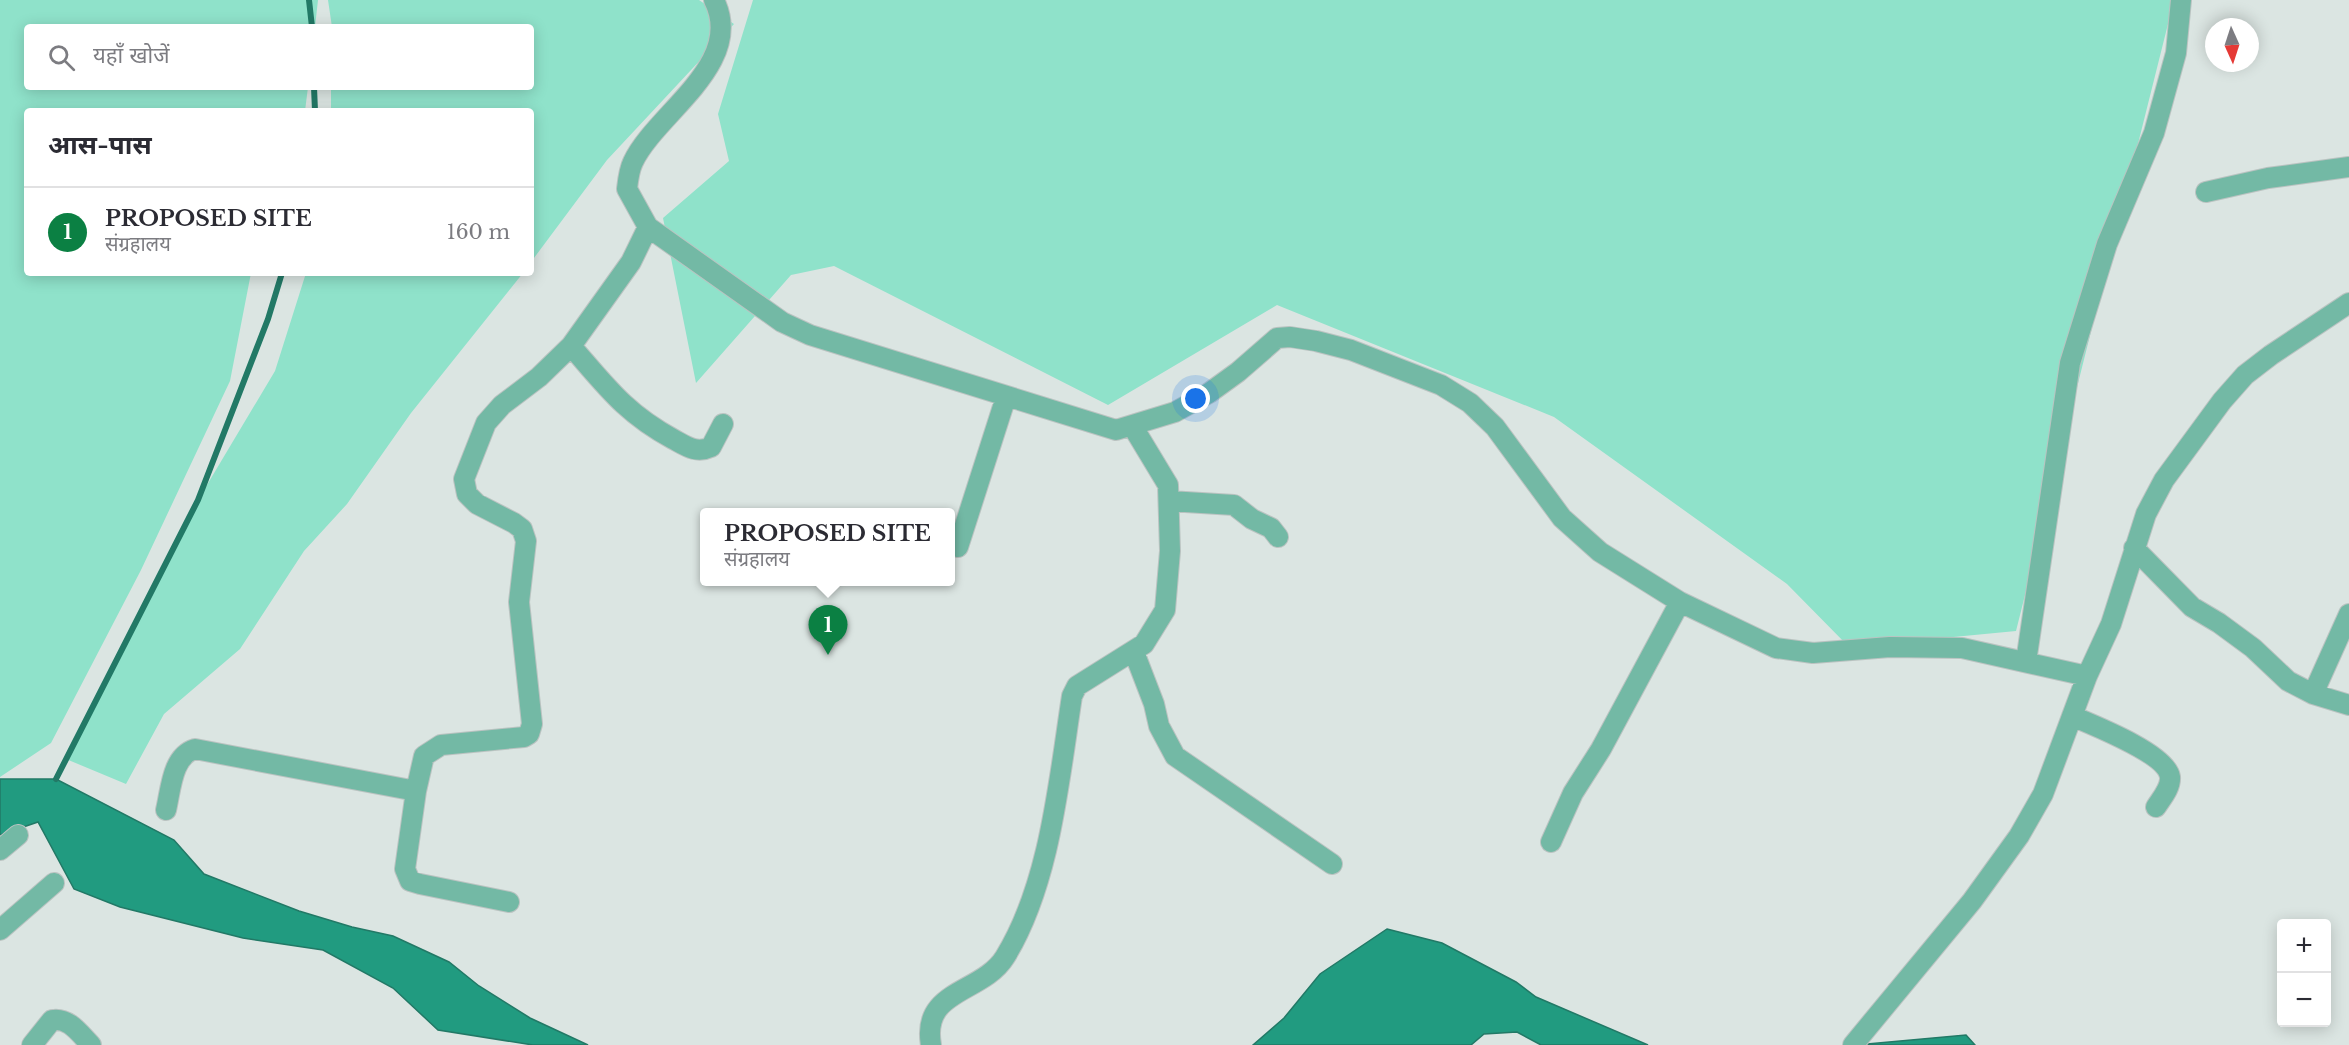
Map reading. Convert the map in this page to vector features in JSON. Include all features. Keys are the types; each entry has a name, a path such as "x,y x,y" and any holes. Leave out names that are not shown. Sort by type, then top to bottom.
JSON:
{"street":[{"path":"714,0 721,27 717,49 708,68 634,160 629,173 627,189 648,226 794,330 1116,430 1133,427 1175,412 1209,393 1238,372 1277,338 1290,337 1316,341 1351,350 1441,385 1470,403 1495,427 1562,518 1600,552 1680,602 1776,648 1795,652 1890,647 1962,648 2087,676"},
{"path":"2026,662 2070,363 2107,243 2154,133 2176,53 2181,0"},
{"path":"2206,192 2268,178 2349,167"},
{"path":"509,902 420,884 406,876 416,791 424,756 441,745 524,737 529,734 532,724 519,602 526,541 522,530 514,523 477,504 467,494 464,478 486,423 502,405 539,377 571,346 631,262 648,226"},
{"path":"1853,1045 1886,1009 2019,836 2043,794 2087,676 2111,624 2146,514 2164,480 2222,401 2245,375 2349,303"},
{"path":"571,346 620,402 643,423 694,450 711,447 723,424"},
{"path":"957,547 1006,397"},
{"path":"931,1045 930,1030 939,1005 946,998 983,980 1004,960 1018,932 1043,858 1056,797 1072,696 1077,686 1144,644 1164,610 1170,551 1169,501 1165,478 1133,427"},
{"path":"1169,501 1234,505 1252,519 1271,528 1278,537"},
{"path":"2134,548 2192,607 2253,648 2288,681 2313,694 2349,705"},
{"path":"1551,842 1573,793 1601,749 1680,602"},
{"path":"2313,694 2349,614"},
{"path":"1134,652 1154,704 1159,726 1175,756 1332,864"},
{"path":"2072,716 2133,745 2166,768 2170,777 2169,787 2156,807"},
{"path":"166,810 180,759 186,752 195,749 416,791"},
{"path":"0,850 18,835"},
{"path":"0,930 54,884"},
{"path":"32,1045 52,1020 58,1019 68,1022 91,1045"}],"shaded area":[{"path":"0,0 318,0 315,24 24,24 24,90 308,90 305,108 24,108 24,276 250,276 230,381 141,570 51,743 0,777"},
{"path":"328,0 699,0 734,24 607,160 534,258 534,108 331,108 331,90 534,90 534,24 332,24"},
{"path":"753,0 2174,0 2016,631 1849,647 1787,584 1554,417 1277,305 1108,405 834,266 791,275 696,383 663,218 729,161 718,114"},
{"path":"305,276 521,276 411,413 347,504 304,551 240,649 164,714 126,784 66,759 198,500 275,371"},
{"path":"0,779 56,779 174,840 204,874 299,911 352,927 393,936 449,962 479,986 530,1018 588,1045 533,1045 438,1030 393,988 323,950 243,938 120,907 74,889 38,822 0,835"},
{"path":"1387,929 1442,943 1516,982 1536,997 1648,1045 1541,1045 1517,1032 1484,1034 1471,1045 1253,1045 1284,1018 1320,974"},
{"path":"1966,1035 1975,1045 1856,1045"}],"waterway":[{"path":"309,0 312,24"},
{"path":"314,90 315,108"},
{"path":"56,779 198,500 268,319 281,276"}],"place":[{"name":"PROPOSED SITE","path":"828,655"}]}
